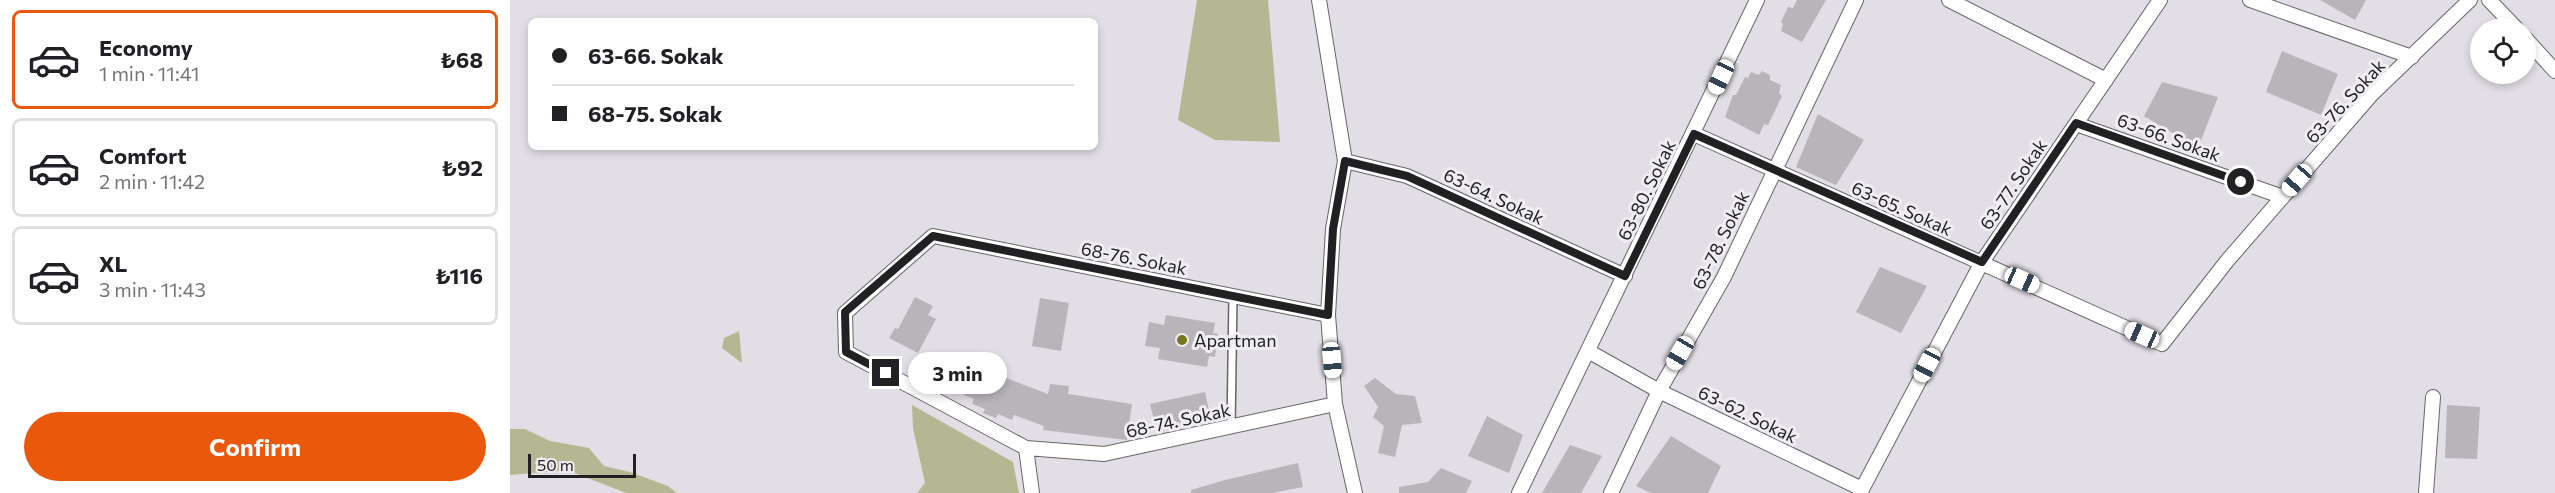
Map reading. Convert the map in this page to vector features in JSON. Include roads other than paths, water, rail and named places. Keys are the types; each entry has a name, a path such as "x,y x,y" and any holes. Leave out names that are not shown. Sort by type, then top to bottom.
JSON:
{"street":[{"path":"1319,0 1345,161 1333,229 1328,315 1335,405 1355,493"},
{"name":"63-80. Sokak","path":"1519,493 1757,0"},
{"name":"63-78. Sokak","path":"1611,493 1659,391 1724,277 1856,0"},
{"path":"1948,0 2106,80"},
{"name":"63-77. Sokak","path":"1861,491 1982,262 2160,0"},
{"path":"2250,0 2412,57"},
{"path":"2491,1 2507,18"},
{"name":"63-76. Sokak","path":"2162,344 2228,261 2372,94 2466,2"},
{"path":"2536,50 2555,71"},
{"name":"63-66. Sokak","path":"2076,123 2283,197"},
{"name":"63-65. Sokak","path":"1694,134 2162,344"},
{"name":"63-64. Sokak","path":"1345,161 1407,176 1625,276"},
{"name":"68-76. Sokak","path":"1026,448 846,352 845,312 933,236 1328,315"},
{"name":"63-62. Sokak","path":"1588,351 1659,391 1861,491"},
{"path":"2426,493 2433,397"},
{"name":"68-74. Sokak","path":"1026,448 1104,454 1335,405"},
{"path":"1026,448 1032,493"}],"lane":[{"path":"1231,428 1233,296"}],"place":[{"name":"Apartman","path":"1182,340"}]}
